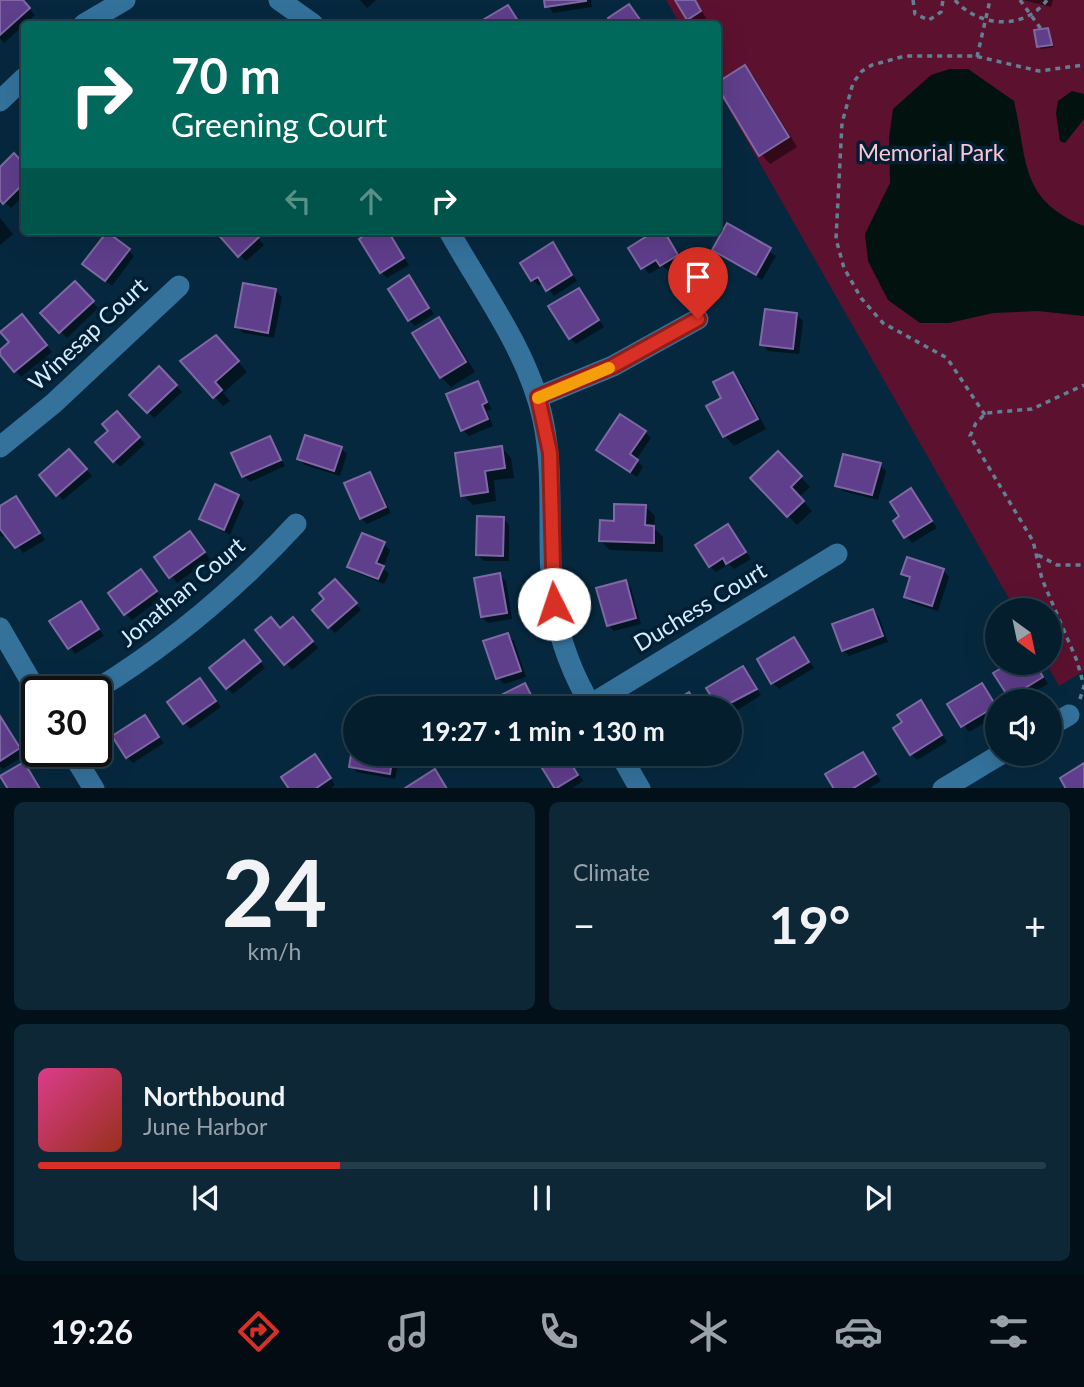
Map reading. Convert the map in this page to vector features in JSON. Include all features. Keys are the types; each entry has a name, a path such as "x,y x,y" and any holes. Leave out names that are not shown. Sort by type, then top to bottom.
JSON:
{"street":[{"path":"89,21 124,0"},
{"path":"279,0 309,21"},
{"path":"0,101 21,81"},
{"path":"451,235 507,331 538,397 550,453 554,604 569,664 586,696"},
{"name":"Winesap Court","path":"0,447 54,403 179,286"},
{"path":"538,397 613,366 698,319"},
{"name":"Jonathan Court","path":"112,679 208,610 253,569 296,524"},
{"name":"Duchess Court","path":"610,696 837,554"},
{"path":"0,628 28,676"},
{"path":"1062,719 1069,715"},
{"path":"945,788 985,764"},
{"path":"627,766 639,788"},
{"path":"81,767 93,788"}],"path":[{"path":"913,0 915,14 929,20 942,12 944,0"},
{"path":"955,0 969,14 985,20 1013,21 1031,13 1047,0"},
{"path":"977,57 990,0"},
{"path":"1020,0 1041,29"},
{"path":"985,415 947,358 883,323 861,298 844,268 836,239 842,123 853,83 862,71 887,59 905,56 942,54 977,57 1039,71 1084,65"},
{"path":"1069,715 1084,686 1077,661 1042,579 1033,541 970,436 976,423 985,415 1032,409 1084,386"},
{"path":"1038,555 1057,565 1084,565"}],"green space":[{"name":"Memorial Park","path":"666,0 1084,0 1084,671 1059,686 1053,676 1062,676 1062,598 1009,598 721,95 721,21 678,21"}],"shaded area":[{"path":"950,69 968,69 1014,101 1025,160 1037,190 1048,204 1084,226 1084,316 1038,311 993,313 949,323 920,323 888,300 868,261 865,234 890,183 889,138 893,109 931,75"},
{"path":"1072,91 1084,94 1084,119 1065,143 1060,141 1056,113 1058,101"}],"building":[{"path":"0,0 23,0 30,8 0,35"},
{"path":"544,0 586,0 586,1 545,7"},
{"path":"675,0 695,0 701,11 687,20"},
{"path":"629,4 641,21 610,21 608,18"},
{"path":"508,5 518,21 481,21"},
{"path":"1048,28 1052,45 1037,47 1034,30"},
{"path":"745,65 789,137 759,156 721,93 721,80"},
{"path":"14,153 21,161 21,186 3,204 0,200 0,167"},
{"path":"727,223 771,248 756,275 712,250"},
{"path":"105,235 111,235 130,249 105,281 82,264"},
{"path":"219,235 259,237 238,257"},
{"path":"365,235 390,235 404,258 380,273 359,239"},
{"path":"649,235 666,235 678,255 660,266 656,260 641,269 628,248"},
{"path":"553,242 572,275 546,291 538,277 531,281 520,263"},
{"path":"409,275 429,308 408,321 388,289"},
{"path":"75,281 94,301 59,333 40,313"},
{"path":"243,283 276,289 268,333 235,327"},
{"path":"579,288 599,320 569,339 548,306"},
{"path":"765,309 797,313 793,349 760,345"},
{"path":"22,314 47,345 14,372 0,355 0,350 9,342 0,332"},
{"path":"439,317 466,362 440,378 412,333"},
{"path":"216,335 239,361 215,382 222,390 213,398 180,361"},
{"path":"159,366 177,385 147,413 129,395"},
{"path":"733,372 758,419 723,437 706,406 721,398 713,382"},
{"path":"478,381 487,402 482,405 488,419 461,431 446,394"},
{"path":"117,411 140,437 113,462 95,442 108,431 102,424"},
{"path":"620,414 646,431 630,454 638,460 630,472 596,450"},
{"path":"305,435 342,447 334,471 297,459"},
{"path":"270,436 281,460 242,477 231,453"},
{"path":"502,446 505,468 485,471 488,492 461,496 455,453"},
{"path":"69,449 87,469 56,496 39,475"},
{"path":"778,451 802,476 791,487 804,501 787,517 750,478"},
{"path":"843,454 881,463 872,495 835,486"},
{"path":"370,472 386,507 360,519 344,483"},
{"path":"215,484 239,495 224,530 199,519"},
{"path":"911,488 932,521 904,538 893,521 899,516 890,502"},
{"path":"16,496 40,533 15,548 0,529 0,506"},
{"path":"614,504 646,505 645,525 654,526 654,543 599,541 600,520 614,521"},
{"path":"477,516 504,517 503,556 476,555"},
{"path":"728,524 746,552 726,564 723,558 709,567 695,545"},
{"path":"190,531 205,552 169,578 154,557"},
{"path":"362,533 385,542 376,563 384,566 378,579 347,567"},
{"path":"907,557 944,569 932,606 904,597 910,577 901,574"},
{"path":"141,569 157,591 124,615 108,593"},
{"path":"500,573 507,613 481,617 474,578"},
{"path":"335,579 357,603 328,628 312,610 324,599 319,593"},
{"path":"626,580 636,618 607,626 596,588"},
{"path":"81,601 99,629 68,649 49,621"},
{"path":"873,609 883,636 842,651 832,624"},
{"path":"271,617 280,628 293,617 313,641 284,665 255,630"},
{"path":"508,633 521,671 496,679 483,641"},
{"path":"794,637 809,662 771,684 757,659"},
{"path":"244,640 261,661 226,689 209,668"},
{"path":"743,666 757,689 742,697 711,696 706,688"},
{"path":"995,676 1043,677 1024,689 1003,689"},
{"path":"200,678 216,701 183,724 167,702"},
{"path":"525,683 532,696 499,696"},
{"path":"982,683 986,689 985,713 961,727 947,704"},
{"path":"921,700 942,735 910,755 893,728 902,722 897,715"},
{"path":"145,715 159,737 126,758 112,736"},
{"path":"0,716 20,748 0,761"},
{"path":"863,752 876,774 854,788 833,788 825,774"},
{"path":"315,754 331,778 316,788 288,788 281,777"},
{"path":"1084,763 1084,788 1065,788 1060,778"},
{"path":"21,764 21,767 27,767 39,788 7,788 0,776"},
{"path":"349,766 391,766 390,774"},
{"path":"541,766 572,766 578,775 554,788"},
{"path":"435,769 446,788 405,788"}],"slow traffic":[{"path":"538,398 609,368"}],"route":[{"path":"554,604 550,453 538,397 613,366 698,319"}]}
